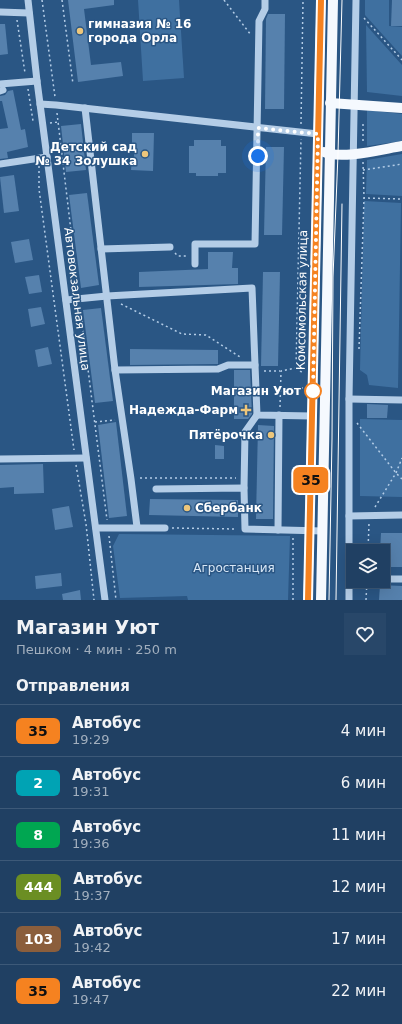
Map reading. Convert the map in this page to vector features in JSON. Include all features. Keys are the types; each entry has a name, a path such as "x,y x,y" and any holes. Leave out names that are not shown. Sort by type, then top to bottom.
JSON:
{"main road":[{"name":"Комсомольская улица","path":"308,600 321,0"},
{"name":"Комсомольская улица","path":"321,600 333,0"},
{"path":"330,103 402,108"},
{"path":"318,147 329,154 354,154 402,146"}],"street":[{"name":"Автовокзальная улица","path":"28,0 37,81 105,600"},
{"path":"195,261 195,244 256,244 259,21 265,9 265,0"},
{"path":"350,544 349,399 356,0"},
{"path":"0,12 29,13"},
{"path":"1,88 37,81"},
{"path":"40,104 318,134"},
{"path":"85,108 115,370 137,527"},
{"path":"0,164 47,157"},
{"path":"101,249 170,247"},
{"path":"66,300 107,296 252,288 256,415 245,432 245,529 323,531"},
{"path":"115,370 218,369 228,364 254,367"},
{"path":"349,399 402,400"},
{"path":"256,415 312,416"},
{"path":"278,530 279,415"},
{"path":"0,459 86,458"},
{"path":"156,489 244,488"},
{"path":"349,516 402,515"},
{"path":"96,528 164,528"},
{"path":"390,579 402,579"},
{"path":"349,600 350,588"}],"path":[{"path":"42,0 116,600"},
{"path":"62,0 73,84"},
{"path":"224,0 259,46"},
{"path":"296,368 303,0"},
{"path":"16,13 34,126"},
{"path":"362,15 402,60"},
{"path":"39,158 39,189 75,459 86,524 94,600"},
{"path":"363,170 402,164"},
{"path":"359,352 364,198"},
{"path":"170,247 178,256 195,261"},
{"path":"120,303 182,334 206,335 254,367 281,371 296,368 306,376"},
{"path":"279,415 281,371"},
{"path":"357,417 357,423 402,479"},
{"path":"95,422 122,420"},
{"path":"380,501 396,473 402,458"},
{"path":"131,478 244,478"},
{"path":"368,544 369,516"},
{"path":"164,528 245,529"},
{"path":"293,530 293,600"},
{"path":"366,600 367,588"}],"green space":[{"path":"138,0 179,0 184,78 143,81"},
{"path":"365,0 389,0 389,26 402,27 402,56 365,15"},
{"path":"366,25 402,65 402,96 367,92"},
{"path":"367,110 402,114 402,141 367,146"},
{"path":"402,154 402,196 366,194 367,160"},
{"path":"364,201 401,203 398,388 369,385 367,375 360,370"},
{"path":"360,419 402,420 402,497 360,496"},
{"name":"Агростанция","path":"119,534 290,536 288,600 188,600 187,596 120,598 113,546"}],"building":[{"path":"68,0 114,0 114,5 84,9 91,65 121,62 123,76 78,82"},
{"path":"392,0 402,0 402,26 391,26"},
{"path":"268,14 285,14 284,109 265,109 266,19"},
{"path":"0,24 5,24 8,54 0,55"},
{"path":"13,90 21,130 25,129 28,147 7,152 8,158 0,159 0,129 8,128 2,101 0,101 0,96"},
{"path":"81,124 86,170 66,172 61,126"},
{"path":"132,133 154,133 153,171 131,170 132,160 134,160"},
{"path":"194,140 221,140 221,146 226,146 226,173 218,173 218,176 196,176 196,173 189,173 189,146 194,146"},
{"path":"266,147 284,147 282,235 264,235"},
{"path":"14,175 19,211 4,213 0,177"},
{"path":"87,193 99,285 81,288 69,195"},
{"path":"29,239 33,260 15,263 11,242"},
{"path":"208,252 233,252 232,268 238,268 238,284 139,287 139,272 208,269"},
{"path":"263,272 280,272 278,366 261,366"},
{"path":"39,275 42,292 29,294 25,277"},
{"path":"41,307 45,324 31,327 28,309"},
{"path":"101,308 113,401 95,403 83,310"},
{"path":"48,347 52,364 38,367 35,350"},
{"path":"130,349 218,350 218,364 130,365"},
{"path":"234,370 250,370 252,414 248,419 234,419"},
{"path":"367,404 388,405 387,418 367,418"},
{"path":"116,422 127,516 109,518 98,425"},
{"path":"258,425 274,426 273,519 256,519"},
{"path":"215,445 224,446 224,459 215,459"},
{"path":"43,464 44,493 14,494 14,487 0,488 0,465"},
{"path":"150,499 238,500 238,517 149,515"},
{"path":"69,506 73,527 55,530 52,509"},
{"path":"381,533 402,533 402,567 390,567 390,544 380,544"},
{"path":"61,573 62,586 36,589 35,576"},
{"path":"390,585 402,586 402,600 379,600 380,588 390,588"},
{"path":"80,590 81,600 63,600 62,594"}],"tram line":[{"path":"329,600 333,277 342,0"},
{"path":"336,600 342,204"}],"bus line":[{"name":"35","path":"308,600 321,0"}],"place":[{"name":"гимназия № 16 города Орла","path":"80,31"},
{"name":"Детский сад № 34 Золушка","path":"145,154"},
{"name":"Магазин Уют","path":"313,391"},
{"name":"Надежда-Фарм","path":"246,410"},
{"name":"Пятёрочка","path":"271,435"},
{"name":"Сбербанк","path":"187,508"}],"route":[{"path":"258,156 258,128 318,134 313,391"}]}
